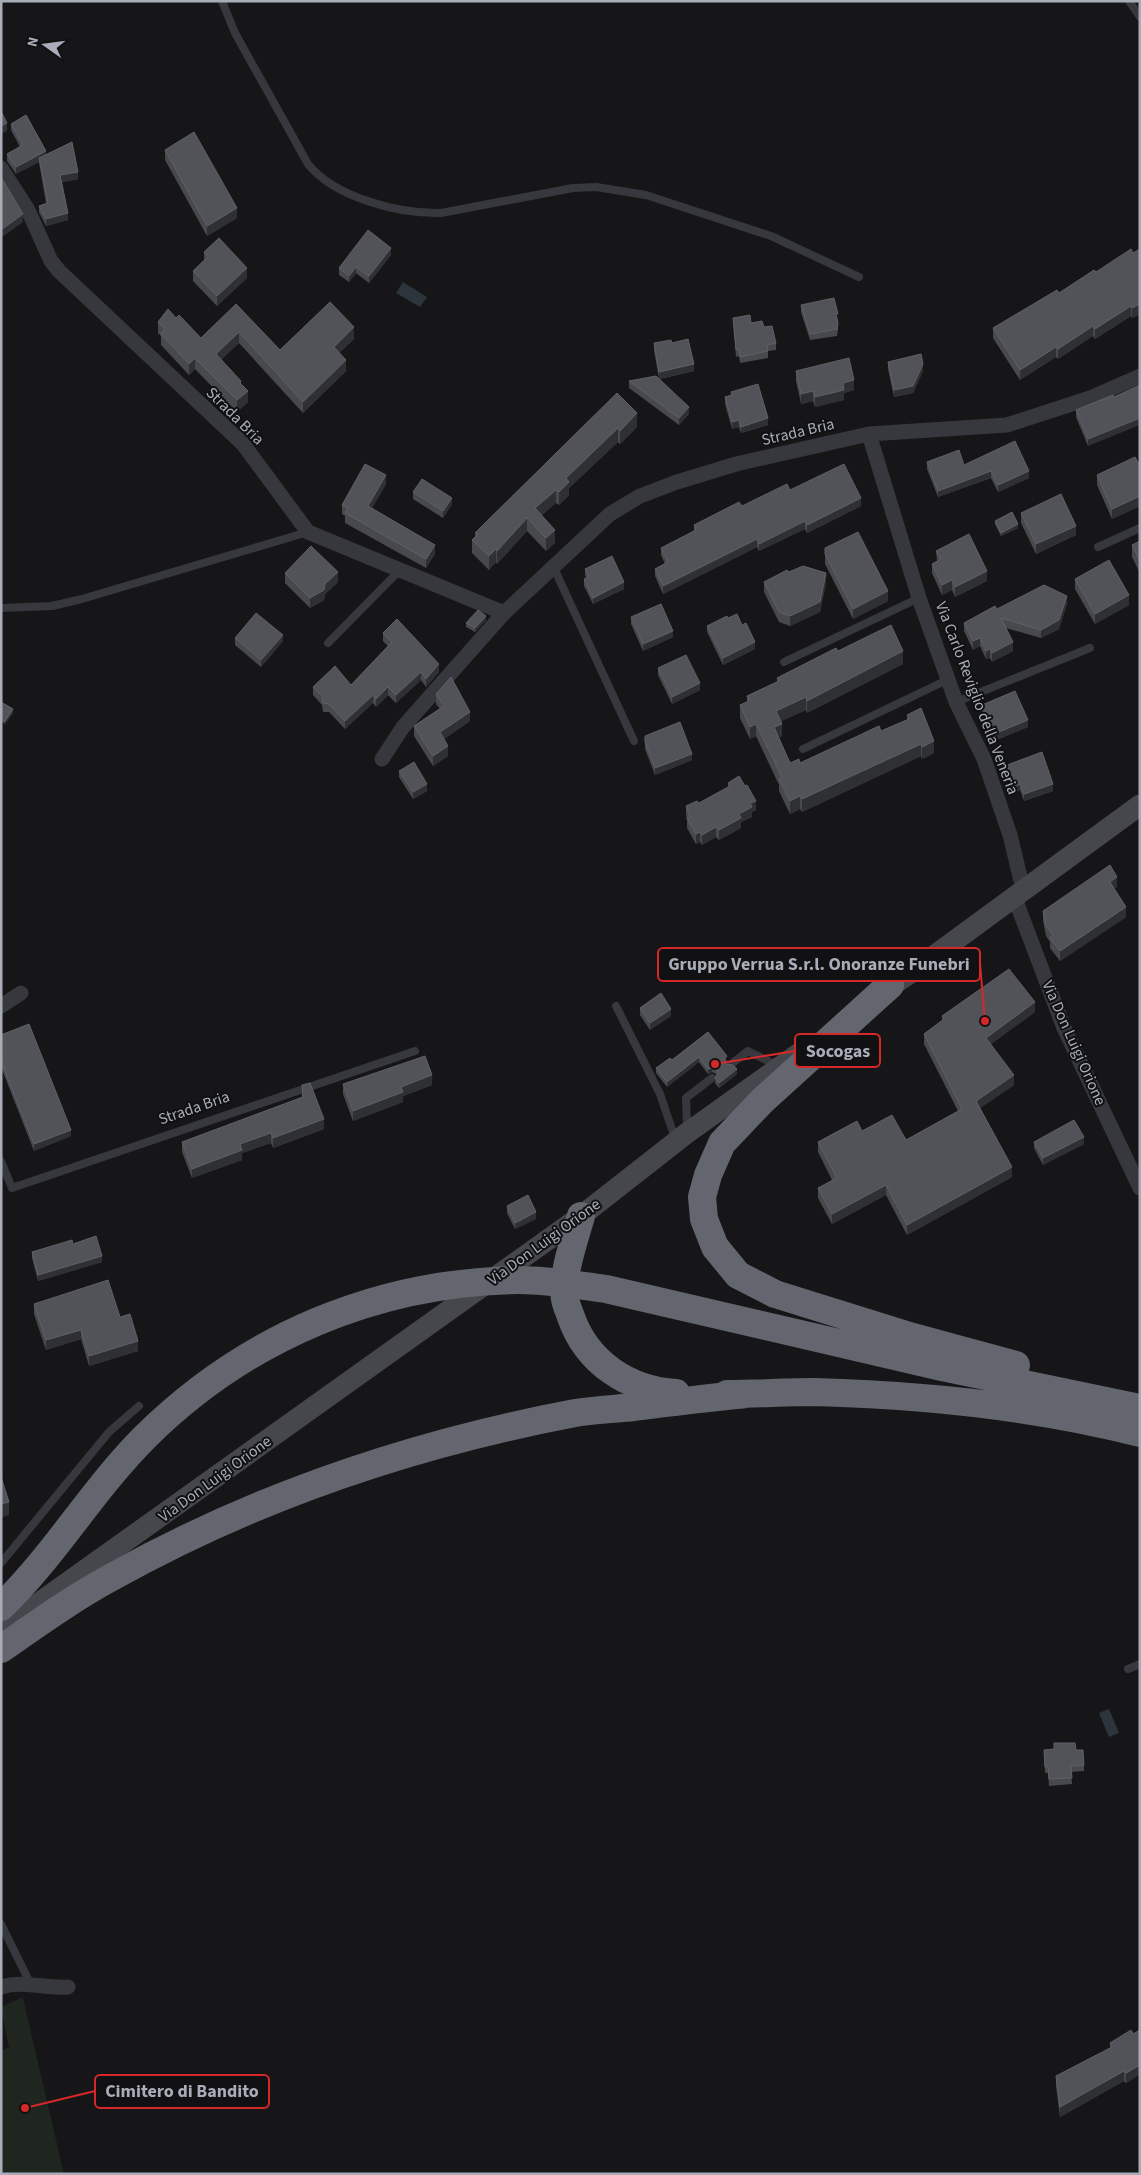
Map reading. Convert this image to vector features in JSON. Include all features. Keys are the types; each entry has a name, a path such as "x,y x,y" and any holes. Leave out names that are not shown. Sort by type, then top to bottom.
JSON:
{"highway":[{"path":"890,985 763,1100 722,1143 708,1175 702,1197 704,1219 715,1247 738,1275 775,1294 1108,1396 1140,1408"},
{"path":"582,1216 569,1256 565,1298 576,1332 592,1356 615,1374 641,1387 695,1394 812,1392 918,1397 1014,1409 1091,1422 1140,1433"},
{"path":"1,1607 36,1572 112,1473 145,1437 215,1378 302,1328 331,1315 374,1301 428,1288 520,1280 557,1282 606,1289 942,1367 1140,1402"},
{"path":"1,1649 110,1577 180,1541 263,1503 341,1474 435,1446 577,1413 746,1394"}],"main road":[{"name":"Via Don Luigi Orione","path":"1,1630 582,1216 682,1138 1140,805"},
{"name":"Via Don Luigi Orione","path":"1,1645 69,1583"}],"street":[{"name":"Strada Bria","path":"1,168 28,210 51,261 59,271 243,444 308,532"},
{"name":"Strada Bria","path":"382,759 403,727 504,613 552,565 610,514 640,496 677,482 736,464 869,434 1007,425 1090,398 1140,376"},
{"name":"Via Carlo Reviglio della Veneria","path":"869,434 919,598 956,702 984,758 1010,835 1019,893"},
{"path":"308,532 504,613"},
{"name":"Via Don Luigi Orione","path":"1019,893 1064,1028 1140,1188"},
{"path":"1,1006 21,993"},
{"path":"1,1987 16,1984 54,1988 68,1987"}],"lane":[{"path":"222,1 235,34 308,164 316,174 335,186 368,200 400,210 421,213 441,213 573,188 596,187 620,190 646,195 771,236 859,277"},
{"path":"1129,1 1140,17"},
{"path":"1098,547 1140,528"},
{"path":"1,608 52,606 82,599 308,532"},
{"path":"552,565 634,741"},
{"path":"328,643 400,570"},
{"path":"784,662 919,598"},
{"path":"956,702 1090,648"},
{"path":"803,749 948,680"},
{"path":"616,1006 682,1138"},
{"name":"Strada Bria","path":"1,1161 12,1188 415,1051"},
{"path":"730,1065 748,1051 779,1067"},
{"path":"682,1138 686,1098 712,1078"},
{"path":"1,1563 109,1432 139,1406"},
{"path":"1128,1669 1140,1664"},
{"path":"1,1924 32,1986"}],"shaded area":[{"path":"403,282 427,297 420,307 396,293"},
{"path":"1109,1709 1119,1733 1109,1737 1099,1713"},
{"path":"23,1997 64,2174 1,2174 1,2050 9,2048 1,2007"}],"building":[{"path":"1,111 7,123 1,126"},
{"path":"26,115 46,151 16,167 7,154 23,145 11,124"},
{"path":"194,132 237,208 207,226 165,150"},
{"path":"72,142 78,172 60,175 68,213 46,219 39,206 48,203 39,158"},
{"path":"1,177 23,214 1,230"},
{"path":"368,230 391,248 369,276 356,267 349,276 339,268"},
{"path":"219,238 247,268 217,296 193,271 208,257 204,252"},
{"path":"1131,249 1133,253 1140,249 1140,304 1132,308 1131,306 1095,329 1093,326 1058,349 1056,347 1020,370 993,328 1057,290 1059,293 1094,270 1096,272"},
{"path":"834,298 838,314 836,314 837,329 810,334 801,305"},
{"path":"330,302 354,327 334,347 346,360 303,402 239,332 216,354 248,391 237,400 195,358 189,364 161,334 165,329 158,322 168,309 176,318 179,315 201,338 236,304 280,350"},
{"path":"750,315 751,323 762,321 764,327 772,326 776,343 767,345 768,351 740,357 739,349 736,350 733,318"},
{"path":"688,339 694,364 659,372 654,343 671,340 672,343"},
{"path":"921,354 923,364 913,386 894,390 888,362"},
{"path":"849,358 854,380 843,383 844,390 815,397 813,391 801,394 796,371"},
{"path":"656,376 689,407 679,418 629,381"},
{"path":"758,384 768,418 741,427 739,420 732,422 725,397 732,395 731,392"},
{"path":"1140,385 1140,418 1088,439 1076,410 1113,395 1114,397"},
{"path":"617,393 637,413 620,431 618,428 566,478 569,482 559,492 556,490 535,508 555,530 546,538 527,518 497,551 496,549 489,556 472,540 478,534 475,533"},
{"path":"1015,441 1029,471 998,485 991,471 938,491 927,462 959,450 964,465"},
{"path":"1135,457 1140,466 1140,496 1112,509 1097,475"},
{"path":"365,464 386,475 368,506 435,545 426,559 345,513 348,508 342,505"},
{"path":"844,464 861,498 807,525 805,521 759,544 757,539 663,586 655,569 668,562 661,548 696,530 694,525 739,502 742,506 787,484 790,490"},
{"path":"422,479 452,498 443,511 413,492"},
{"path":"1061,494 1076,526 1036,544 1021,513"},
{"path":"1012,512 1018,524 1001,533 995,521"},
{"path":"858,532 888,591 853,609 825,554 825,548"},
{"path":"969,534 987,571 955,587 952,580 942,585 932,564 941,559 936,551"},
{"path":"1140,541 1140,561 1132,545"},
{"path":"311,546 338,572 325,584 324,590 310,598 285,573"},
{"path":"612,556 624,582 593,598 584,579 589,577 585,569"},
{"path":"1109,560 1129,595 1095,614 1075,579"},
{"path":"803,566 826,573 820,602 790,616 779,612 764,582 787,570 789,572"},
{"path":"1044,585 1067,596 1059,620 1041,630 1001,618 1013,642 992,653 990,649 986,651 980,638 973,641 964,623 995,606 997,609"},
{"path":"661,604 673,631 643,644 631,617"},
{"path":"478,610 486,616 475,628 466,623"},
{"path":"256,613 283,635 261,660 235,638"},
{"path":"737,614 742,625 746,623 755,642 723,658 707,626 727,616 728,618"},
{"path":"397,619 439,664 426,679 421,672 396,695 388,687 376,699 373,695 345,721 329,704 323,703 322,696 313,687 335,666 351,685 392,642 383,633"},
{"path":"891,625 903,651 807,701 806,697 776,711 782,724 774,727 790,763 799,759 800,763 879,726 881,731 909,719 907,715 921,708 934,741 922,747 921,744 802,799 800,796 790,801 779,779 782,777 756,724 750,727 740,705 749,701 747,696 779,681 777,678 836,648 838,651"},
{"path":"686,655 700,683 672,697 658,668"},
{"path":"451,677 470,712 440,732 448,746 433,756 414,726 444,706 436,694"},
{"path":"1015,691 1028,720 994,734 982,705"},
{"path":"1,702 13,709 5,721 1,718"},
{"path":"680,722 692,754 655,768 645,742 645,736"},
{"path":"1042,752 1053,784 1024,794 1020,784 1015,786 1007,765"},
{"path":"414,762 427,784 413,792 399,771"},
{"path":"739,776 745,786 747,785 756,801 750,803 752,807 739,814 741,818 719,830 716,827 702,835 700,832 696,834 687,818 690,817 686,806 697,801 699,803 730,786 728,783"},
{"path":"1110,865 1117,877 1110,882 1126,907 1060,951 1050,938 1053,935 1046,926 1043,911"},
{"path":"1009,969 1035,1002 986,1038 1014,1075 976,1101 1012,1167 907,1225 886,1185 832,1214 818,1188 837,1178 818,1142 857,1121 862,1131 892,1115 906,1140 962,1109 924,1034 944,1019 942,1016"},
{"path":"661,993 671,1009 650,1023 640,1008"},
{"path":"29,1024 71,1130 34,1144 1,1061 1,1035"},
{"path":"708,1032 727,1056 724,1060 726,1064 733,1065 737,1069 719,1083 715,1078 718,1073 716,1069 708,1069 699,1057 667,1082 656,1068 670,1058 672,1060"},
{"path":"425,1056 432,1075 401,1087 403,1092 353,1111 343,1084"},
{"path":"310,1083 324,1119 273,1138 271,1133 240,1144 242,1150 192,1169 182,1142 303,1097 302,1085"},
{"path":"1074,1120 1084,1137 1043,1158 1034,1142"},
{"path":"528,1195 536,1212 515,1223 507,1206"},
{"path":"96,1236 102,1256 38,1275 32,1252 72,1240 73,1244"},
{"path":"108,1280 120,1317 130,1314 138,1341 89,1356 81,1330 46,1340 34,1304"},
{"path":"1,1477 9,1502 1,1504"},
{"path":"1054,1743 1075,1743 1076,1750 1083,1750 1084,1765 1071,1766 1072,1778 1049,1779 1048,1767 1045,1767 1044,1750 1054,1749"},
{"path":"1131,2030 1133,2034 1140,2030 1140,2065 1126,2073 1124,2071 1060,2107 1056,2076 1112,2047 1110,2043"}],"place":[{"name":"Gruppo Verrua S.r.l. Onoranze Funebri","path":"985,1021"},
{"name":"Socogas","path":"715,1064"},
{"name":"Cimitero di Bandito","path":"25,2108"}]}
